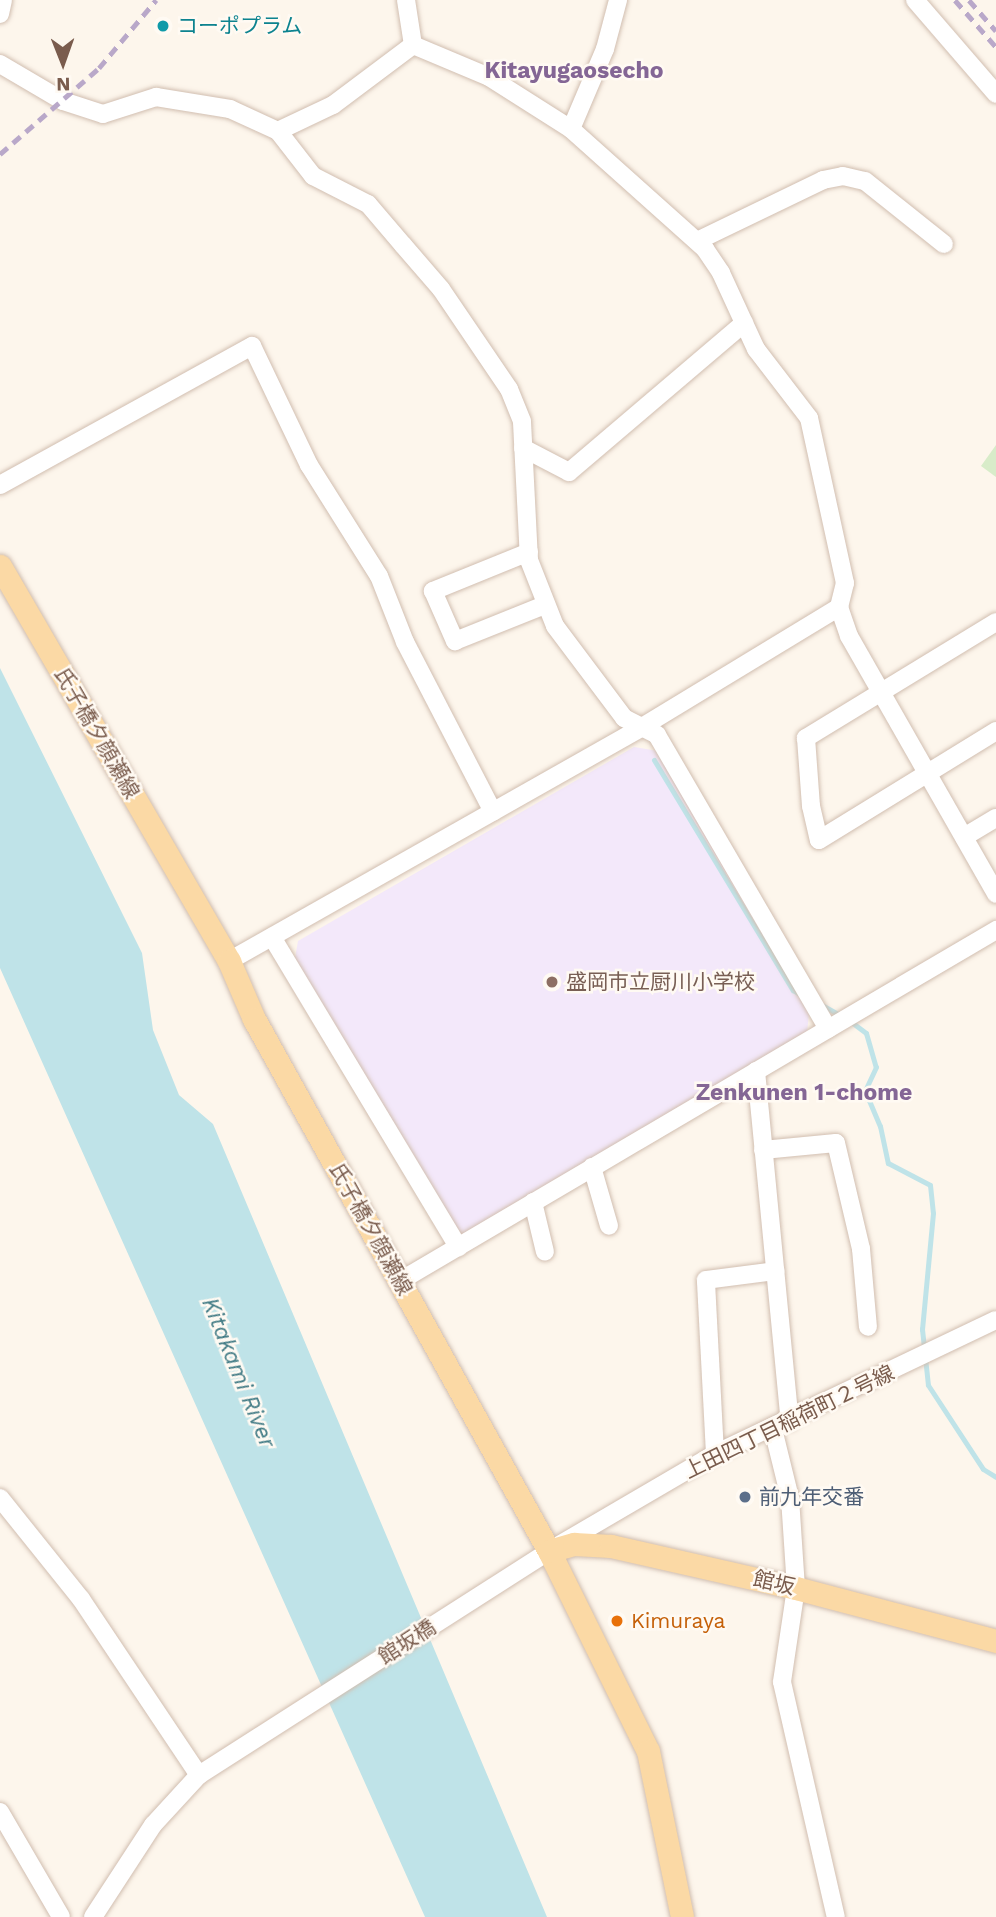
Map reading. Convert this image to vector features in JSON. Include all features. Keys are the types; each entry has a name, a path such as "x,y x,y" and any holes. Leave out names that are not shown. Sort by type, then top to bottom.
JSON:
{"main road":[{"name":"氏子橋夕顔瀬線","path":"0,566 229,961 254,1019 549,1551 648,1751 682,1917"},
{"name":"館坂","path":"549,1551 574,1544 611,1546 796,1588 996,1641"}],"street":[{"path":"0,14 3,0"},
{"path":"406,0 414,45"},
{"path":"571,129 606,49 618,0"},
{"path":"915,0 996,94"},
{"path":"414,45 489,76 571,129 697,241 721,273 756,349 809,418 845,583 839,607 849,636 996,894"},
{"path":"278,131 333,105 414,45"},
{"path":"0,64 81,109 103,114 156,97 230,109 278,131 313,176 368,204 441,289 509,389 522,422 529,552 545,605 555,625 624,718 657,735 828,1029"},
{"path":"697,241 823,180 844,176 865,181 944,244"},
{"path":"523,448 569,472 744,323"},
{"path":"0,485 252,346 290,430 379,576 405,642 493,812"},
{"path":"529,552 433,591 455,641 545,605"},
{"path":"229,961 642,727 839,607"},
{"path":"996,622 806,738 819,840 996,731"},
{"path":"964,837 996,818"},
{"path":"400,1281 996,930"},
{"path":"272,937 457,1247"},
{"path":"756,1071 790,1421"},
{"path":"763,1150 836,1143 861,1249 868,1327"},
{"path":"592,1167 609,1226"},
{"path":"533,1202 545,1252"},
{"path":"715,1454 706,1280 775,1271"},
{"name":"上田四丁目稲荷町２号線","path":"549,1551 715,1454 790,1421 996,1320"},
{"path":"773,1429 790,1498 796,1588 782,1682 836,1917"},
{"path":"0,1498 81,1599 199,1775"},
{"name":"館坂橋","path":"93,1917 153,1825 199,1775 549,1551"},
{"path":"0,1812 61,1917"}],"shaded area":[{"name":"盛岡市立厨川小学校","path":"634,747 658,751 810,1005 807,1032 463,1234 453,1231 295,958 298,941"}],"green space":[{"path":"996,445 996,477 981,466"}],"water":[{"name":"Kitakami River","path":"0,668 142,953 153,1030 179,1095 213,1124 547,1917 425,1917 0,968"}],"waterway":[{"path":"654,760 793,990 801,995"},
{"path":"820,1004 842,1016"},
{"path":"850,1021 866,1033 876,1067 865,1091 880,1126 888,1163 930,1185 933,1213 922,1329 928,1385 983,1469 996,1477"}],"railway":[{"path":"0,154 99,68 156,0"},
{"path":"955,0 996,47"},
{"path":"969,0 996,31"}],"place":[{"name":"コーポプラム","path":"163,26"},
{"name":"盛岡市立厨川小学校","path":"552,982"},
{"name":"前九年交番","path":"745,1497"},
{"name":"Kimuraya","path":"617,1621"}],"district":[{"name":"Kitayugaosecho","path":"574,71"},
{"name":"Zenkunen 1-chome","path":"804,1093"}]}
